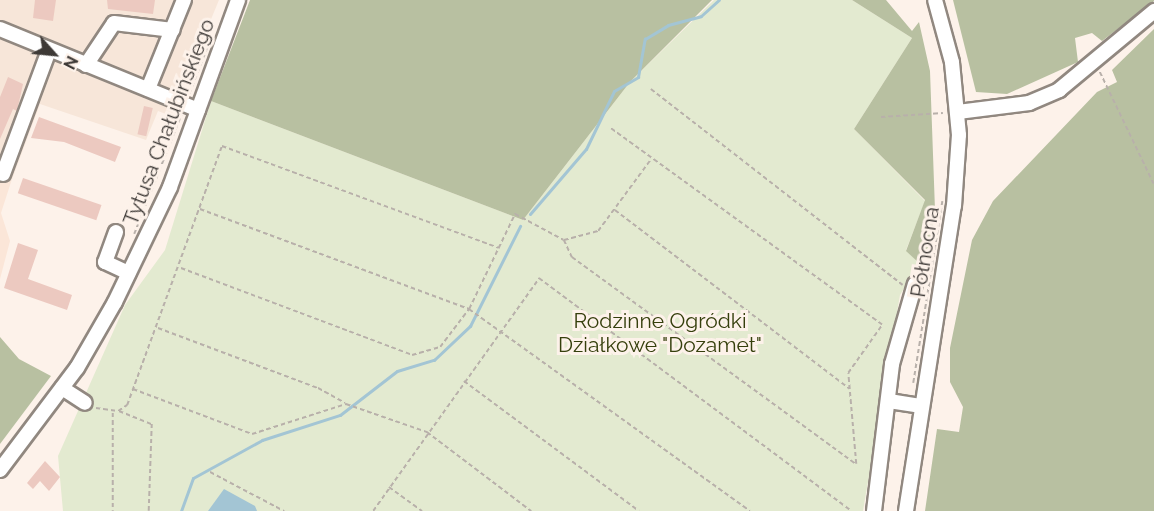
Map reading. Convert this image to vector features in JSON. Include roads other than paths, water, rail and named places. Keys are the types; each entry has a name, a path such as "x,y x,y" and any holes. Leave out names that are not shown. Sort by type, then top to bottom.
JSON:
{"street":[{"path":"148,89 155,62 172,30 184,0"},
{"name":"Tytusa Chałubińskiego","path":"0,470 62,388 129,273 170,187 238,0"},
{"name":"Północna","path":"906,511 916,405 954,206 958,112 952,62 935,0"},
{"path":"958,112 1029,104 1059,90 1096,63 1154,11"},
{"path":"86,65 114,23 172,30"},
{"path":"2,34 49,50 198,110"},
{"path":"3,174 49,50"},
{"path":"116,232 105,261 129,273"},
{"path":"874,511 892,364 913,290"},
{"path":"62,388 84,403"},
{"path":"889,401 916,405"}],"water":[{"path":"224,489 255,506 257,511 208,511"}],"waterway":[{"path":"530,214 586,149 614,91 638,77 645,39 668,25 701,16 719,0"},
{"path":"181,511 193,478 262,440 340,415 397,371 434,360 470,326 520,226"}],"park label":[{"name":"Rodzinne Ogródki Działkowe \"Dozamet\"","path":"660,333"}]}
